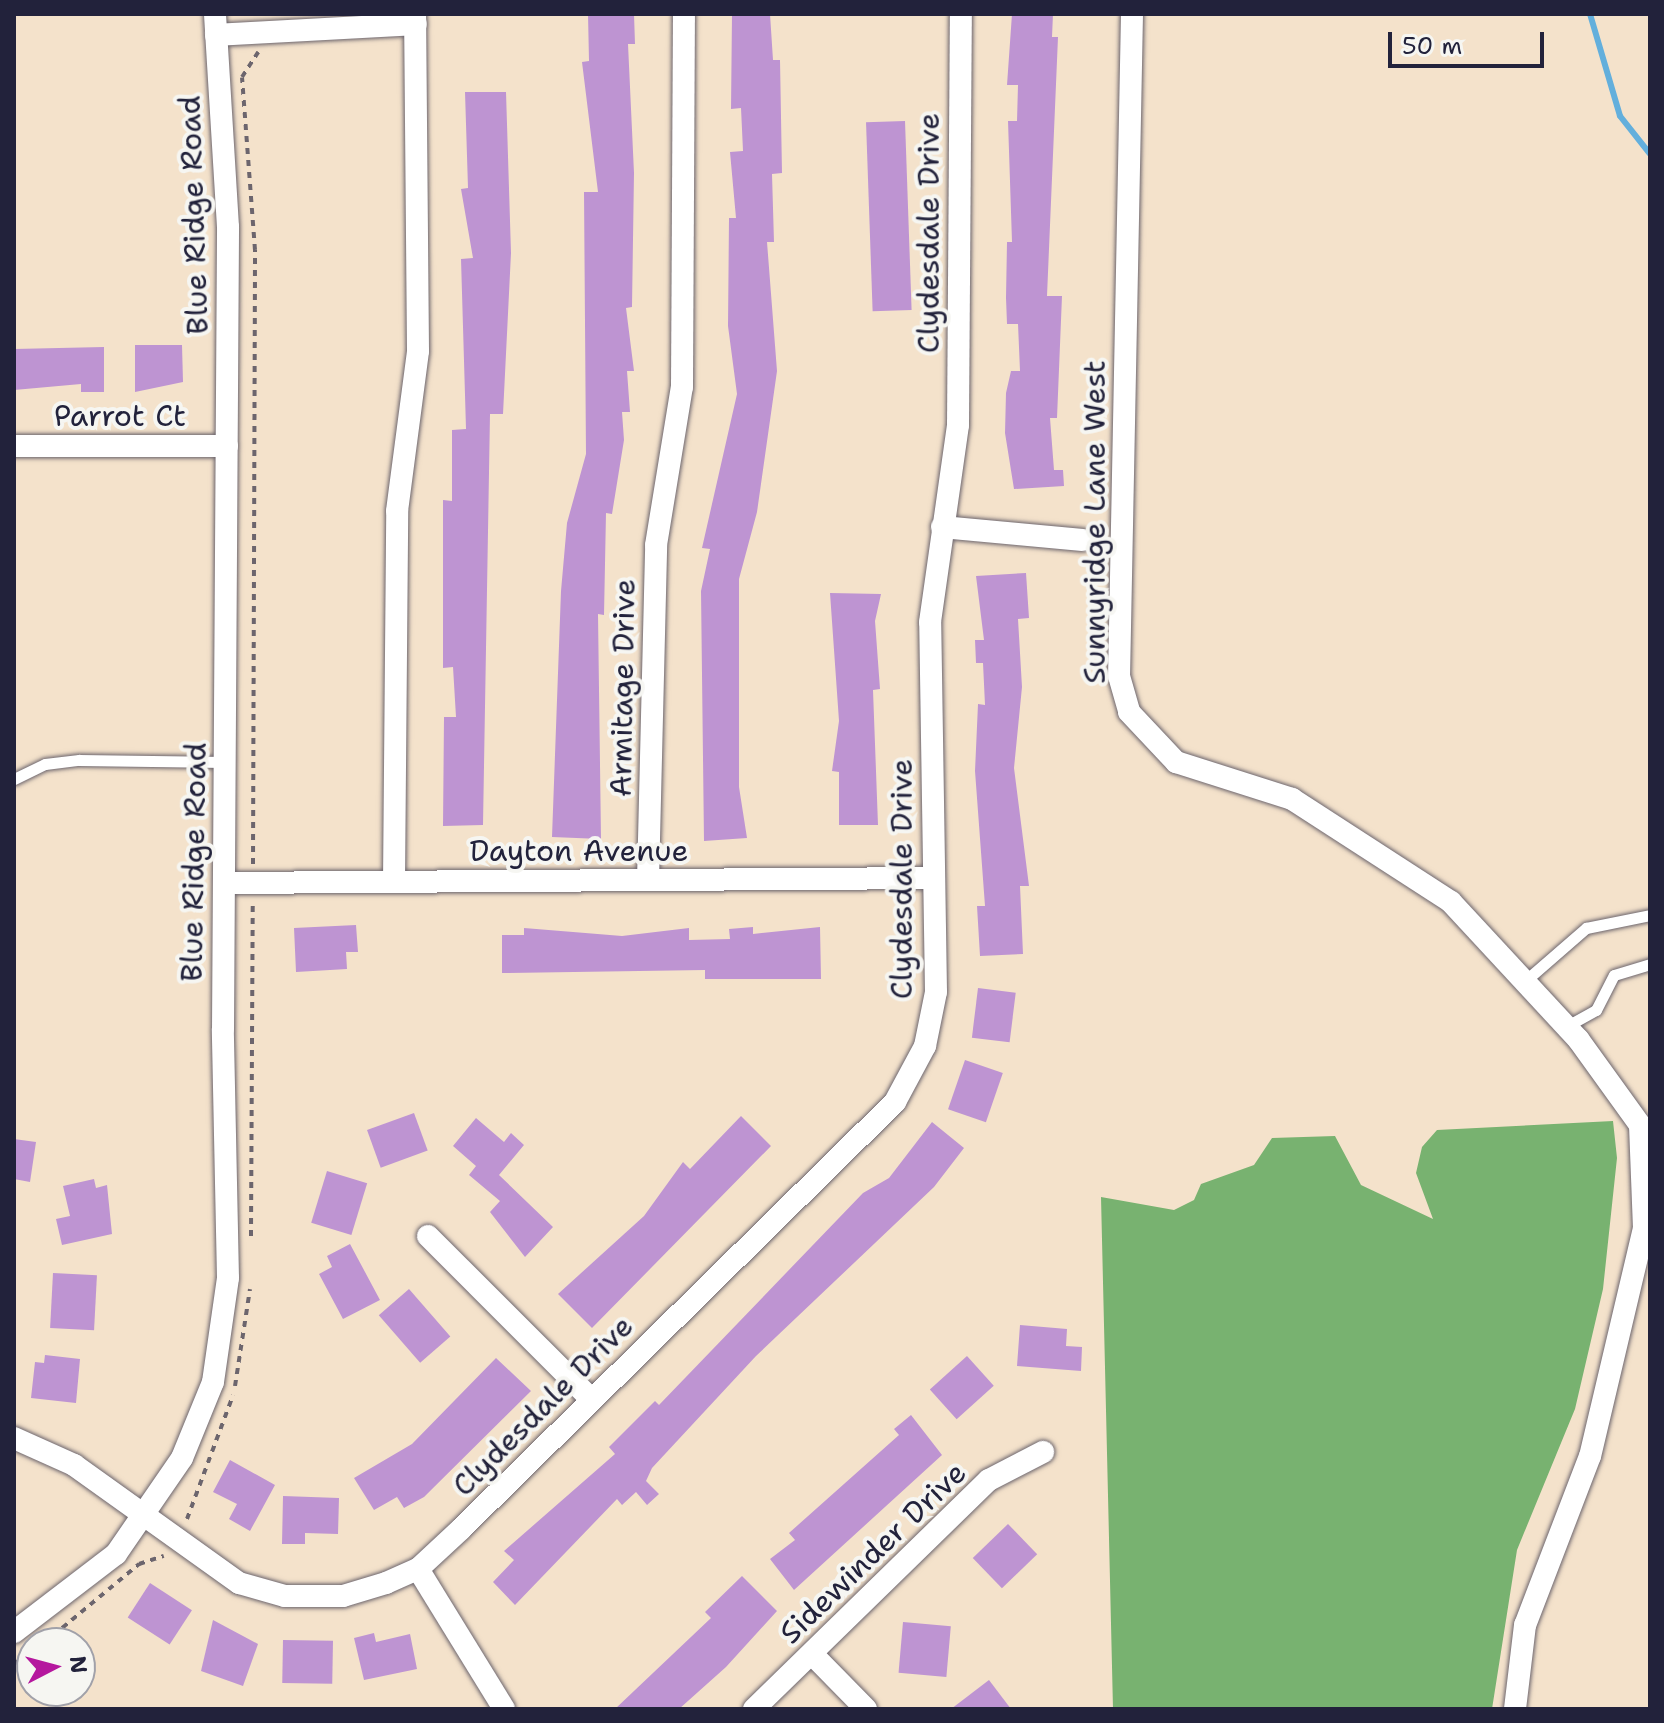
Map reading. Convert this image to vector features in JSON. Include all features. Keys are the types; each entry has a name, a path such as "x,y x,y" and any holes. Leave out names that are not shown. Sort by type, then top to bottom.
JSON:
{"street":[{"name":"Armitage Drive","path":"648,880 656,545 682,387 684,14"},
{"name":"Clydesdale Drive","path":"14,1438 74,1465 239,1583 285,1596 343,1596 418,1569 895,1102 925,1046 936,992 930,622 958,425 961,14"},
{"name":"Sunnyridge Lane West","path":"1132,14 1119,676 1129,712 1176,762 1292,799 1451,902 1567,1026 1640,1125 1644,1228 1590,1456 1525,1625 1515,1709"},
{"path":"216,24 416,19 418,351 397,511 394,882"},
{"name":"Blue Ridge Road","path":"14,1632 116,1554 182,1458 213,1382 228,1278 224,883 227,156 216,24"},
{"name":"Parrot Ct","path":"14,446 227,446"},
{"path":"942,527 1082,540"},
{"name":"Dayton Avenue","path":"224,883 934,878"},
{"path":"428,1236 591,1399"},
{"name":"Sidewinder Drive","path":"754,1709 989,1480 1043,1452"},
{"path":"418,1569 504,1709"},
{"path":"812,1654 866,1709"}],"lane":[{"path":"14,779 45,764 79,760 225,762"},
{"path":"1525,981 1586,928 1650,915"},
{"path":"1567,1026 1596,1010 1614,975 1650,964"}],"green space":[{"path":"1613,1121 1617,1158 1603,1289 1575,1409 1517,1550 1492,1709 1113,1709 1101,1197 1174,1210 1194,1200 1201,1184 1254,1165 1272,1138 1335,1136 1361,1185 1433,1219 1416,1173 1422,1147 1437,1130"}],"building":[{"path":"588,14 634,14 635,44 628,44 634,173 632,307 626,308 634,371 627,371 630,412 622,412 624,440 612,514 606,513 604,615 598,614 601,839 552,837 561,591 567,523 586,454 584,192 598,192 582,62 589,61"},
{"path":"732,14 770,14 773,60 780,60 782,173 772,174 774,242 767,242 777,371 757,512 739,579 739,787 747,838 704,841 701,591 710,549 702,548 737,394 728,326 729,218 736,218 730,152 743,151 741,108 731,109"},
{"path":"1012,14 1053,14 1052,37 1058,37 1047,296 1062,296 1057,418 1050,418 1054,470 1063,470 1064,486 1014,489 1005,433 1006,393 1011,371 1020,371 1018,324 1007,324 1006,298 1007,242 1012,242 1008,121 1017,121 1018,85 1007,85"},
{"path":"465,92 506,92 511,253 503,414 490,414 483,825 443,826 444,717 456,717 453,667 443,668 443,500 452,501 452,430 466,429 461,259 473,258 461,189 468,188"},
{"path":"905,121 912,310 873,311 866,122"},
{"path":"135,345 182,345 183,382 135,392"},
{"path":"104,347 104,392 81,392 81,384 14,390 14,349"},
{"path":"1026,573 1029,618 1018,619 1022,687 1014,768 1029,886 1020,886 1023,954 980,956 977,906 985,906 975,771 978,704 985,705 983,663 976,663 975,640 984,640 976,576"},
{"path":"830,593 881,594 875,621 880,689 873,690 878,825 839,825 839,772 832,771 839,721"},
{"path":"356,925 358,952 346,952 347,969 296,972 294,928"},
{"path":"753,927 753,934 820,927 821,979 705,979 705,970 502,973 502,935 524,935 524,928 622,936 689,928 689,940 730,939 729,929"},
{"path":"978,988 1016,993 1010,1042 972,1038"},
{"path":"965,1060 1003,1073 986,1122 948,1109"},
{"path":"414,1113 428,1151 381,1168 367,1130"},
{"path":"741,1116 771,1146 592,1328 558,1294 644,1216 683,1162 690,1169"},
{"path":"476,1118 504,1142 511,1133 524,1145 499,1175 553,1227 525,1257 490,1212 500,1201 469,1175 476,1166 453,1146"},
{"path":"932,1122 964,1148 934,1187 756,1356 652,1468 646,1481 659,1494 647,1505 636,1492 622,1505 617,1499 515,1605 493,1582 514,1560 504,1551 615,1454 609,1447 655,1401 659,1405 863,1193 889,1178"},
{"path":"14,1139 36,1142 30,1182 14,1179"},
{"path":"327,1171 367,1183 351,1235 311,1223"},
{"path":"94,1179 96,1188 107,1185 112,1234 62,1245 56,1219 70,1216 63,1186"},
{"path":"350,1244 380,1300 343,1319 319,1274 332,1267 327,1256"},
{"path":"53,1273 97,1275 94,1330 50,1328"},
{"path":"409,1289 450,1337 420,1363 379,1315"},
{"path":"1020,1325 1067,1329 1066,1346 1082,1347 1081,1371 1017,1366"},
{"path":"45,1355 80,1359 76,1403 31,1398 35,1362 44,1363"},
{"path":"967,1356 994,1386 957,1419 930,1389"},
{"path":"496,1358 531,1391 424,1497 404,1508 397,1497 374,1510 354,1478 412,1444"},
{"path":"911,1415 942,1455 794,1590 770,1559 795,1540 789,1533 899,1435 894,1429"},
{"path":"230,1460 275,1485 250,1531 229,1519 237,1504 213,1492"},
{"path":"283,1496 339,1498 338,1534 305,1533 305,1544 282,1544"},
{"path":"1008,1524 1037,1554 1002,1588 973,1558"},
{"path":"742,1576 777,1611 726,1667 679,1709 615,1709 711,1618 705,1612"},
{"path":"150,1583 192,1610 170,1645 128,1617"},
{"path":"213,1620 258,1644 243,1686 201,1671"},
{"path":"903,1622 951,1626 946,1677 899,1673"},
{"path":"374,1633 376,1642 410,1634 417,1669 364,1680 354,1638"},
{"path":"283,1640 333,1641 332,1684 282,1683"},
{"path":"989,1680 1011,1709 951,1709"}],"waterway":[{"path":"1590,14 1620,116 1650,154"}]}
